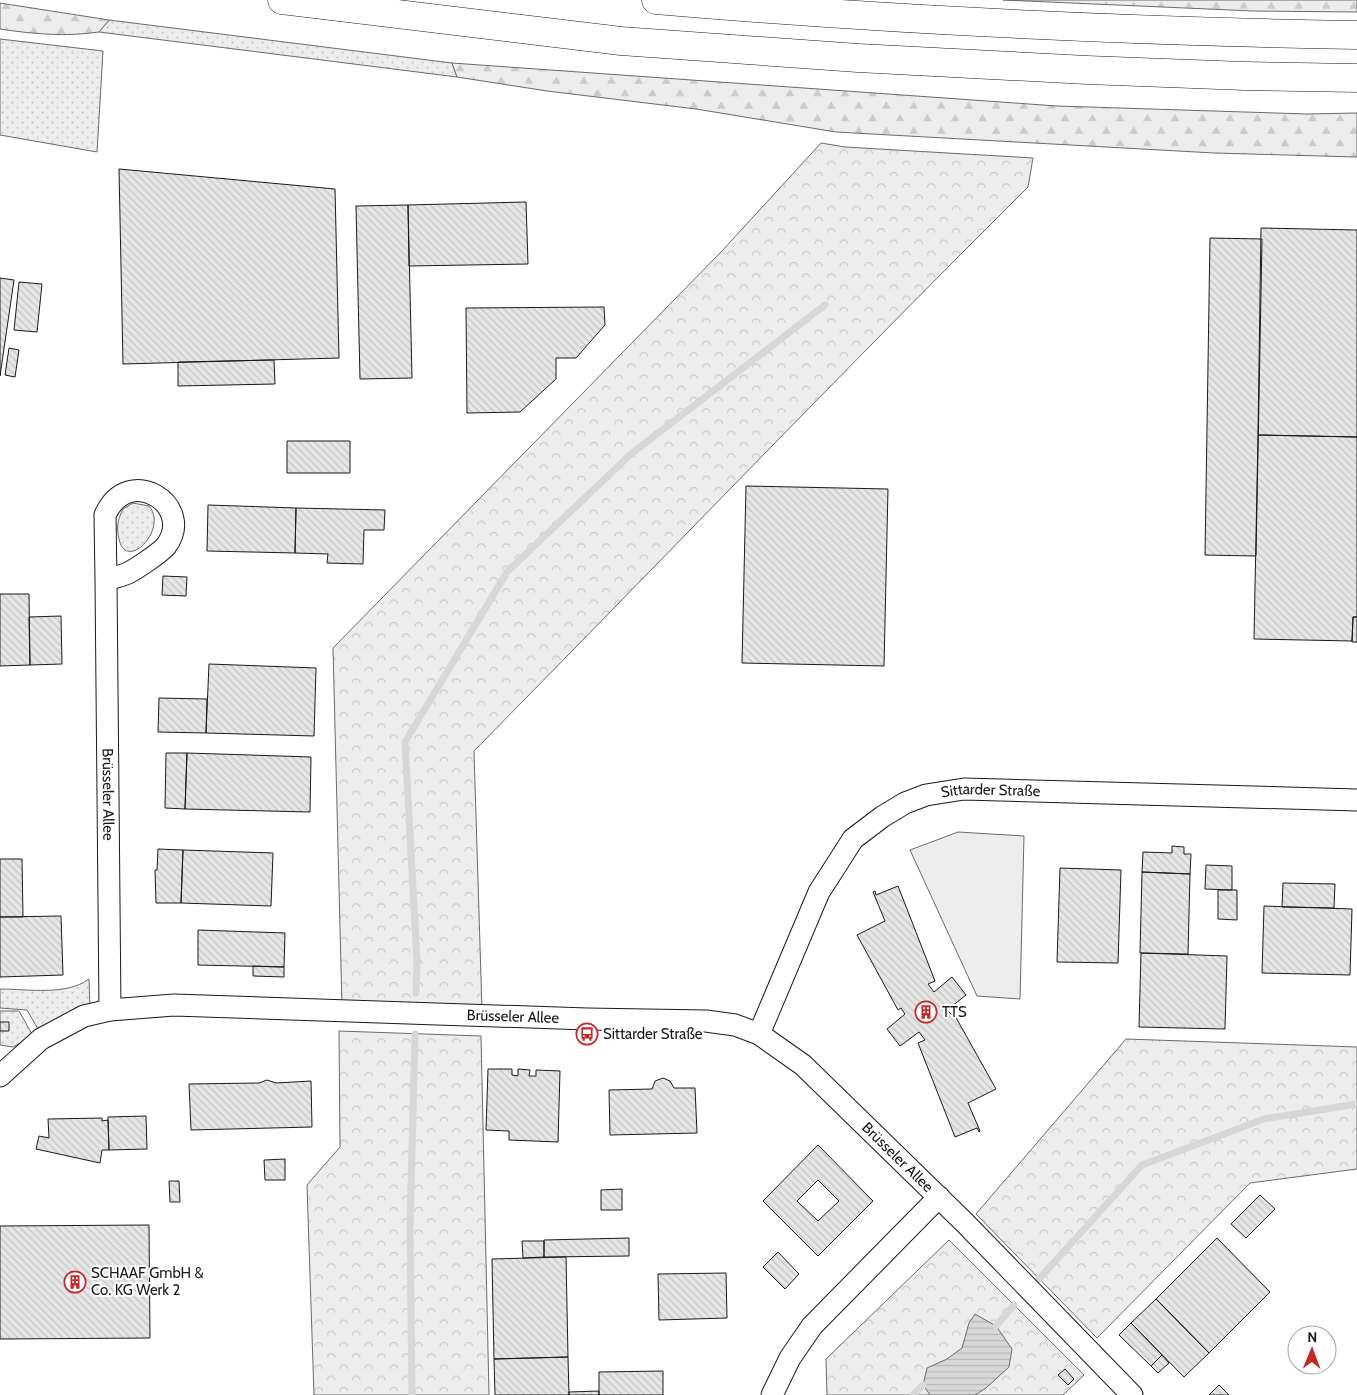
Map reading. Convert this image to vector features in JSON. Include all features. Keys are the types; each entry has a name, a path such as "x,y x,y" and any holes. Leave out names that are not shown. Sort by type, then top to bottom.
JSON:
{"highway":[{"path":"282,0 621,41 868,58 1087,70 1357,78"},
{"path":"656,0 998,23 1182,31 1357,35"}],"street":[{"name":"Brüsseler Allee","path":"106,580 110,1010"},
{"name":"Sittarder Straße","path":"759,1034 792,950 824,884 853,839 882,817 905,803 926,796 964,789 1357,800"},
{"name":"Brüsseler Allee","path":"1,1072 41,1039 84,1016 110,1010 174,1005 587,1019 706,1021 735,1025 759,1034 803,1065 939,1197 1132,1395"},
{"name":"Brüsseler Allee","path":"772,1395 790,1358 812,1326 939,1197"}],"green space":[{"path":"1003,0 1357,0 1357,12 1253,11"},
{"path":"0,3 109,20 99,32 87,34 49,34 0,29"},
{"path":"109,20 452,63 457,77 99,32"},
{"path":"0,39 103,51 97,152 0,135"},
{"path":"452,63 1057,106 1307,114 1357,113 1357,157 1214,153 836,132 696,109 547,91 457,77"},
{"path":"821,143 845,147 1033,158 1028,187 474,751 482,1010 342,1007 333,648 721,252"},
{"path":"133,503 149,506 154,515 154,526 144,544 137,550 129,551 123,548 118,535 118,527 123,509"},
{"path":"89,979 90,1008 39,1031 27,1010 0,1008 0,989 58,990 69,988"},
{"path":"0,1011 19,1011 33,1036 13,1047 0,1045"},
{"path":"339,1031 481,1036 489,1395 314,1395 307,1185 340,1147"},
{"path":"1126,1039 1357,1047 1357,1169 1250,1183 1097,1338 976,1214"},
{"path":"949,1240 1084,1375 1063,1395 827,1395 826,1359"}],"shaded area":[{"path":"958,832 1024,836 1020,999 977,996 910,850"},
{"path":"975,1314 996,1326 1012,1349 1009,1367 986,1388 975,1395 930,1395 923,1385 927,1368 947,1359 962,1348 969,1323"}],"building":[{"path":"119,169 335,189 339,358 123,364"},
{"path":"526,202 528,264 409,266 408,205"},
{"path":"408,205 412,378 360,379 356,206"},
{"path":"1261,228 1357,230 1357,437 1258,435"},
{"path":"1210,238 1262,239 1256,556 1205,555"},
{"path":"0,278 14,280 0,376"},
{"path":"19,282 42,284 37,332 14,330"},
{"path":"604,307 605,325 576,358 556,358 556,379 520,412 467,413 466,308"},
{"path":"9,348 19,350 15,377 5,375"},
{"path":"274,360 275,384 178,386 178,362"},
{"path":"1258,435 1357,437 1357,617 1353,617 1352,641 1254,639"},
{"path":"287,441 350,441 350,473 287,473"},
{"path":"746,486 888,489 884,666 742,663"},
{"path":"208,505 296,508 295,553 207,551"},
{"path":"296,508 385,510 384,530 364,530 363,564 327,563 328,554 295,553"},
{"path":"163,576 187,577 186,596 162,595"},
{"path":"0,594 29,594 30,665 0,666"},
{"path":"61,616 62,664 30,665 29,617"},
{"path":"1353,617 1357,617 1357,642 1352,642"},
{"path":"209,664 316,668 314,736 206,733"},
{"path":"159,698 207,699 206,733 158,732"},
{"path":"166,753 187,753 185,809 165,808"},
{"path":"187,753 311,757 310,812 185,809"},
{"path":"1172,846 1184,847 1184,854 1191,854 1190,874 1142,872 1143,852 1172,853"},
{"path":"158,849 183,850 181,903 156,903 155,870 157,870"},
{"path":"183,850 273,853 271,906 181,903"},
{"path":"0,859 22,859 23,917 0,917"},
{"path":"1206,865 1232,866 1232,890 1205,889"},
{"path":"1060,868 1121,870 1118,963 1057,962"},
{"path":"1142,872 1190,874 1188,954 1140,953"},
{"path":"1283,883 1335,884 1334,908 1282,907"},
{"name":"TTS","path":"898,886 935,981 928,984 934,992 952,977 966,995 947,1010 952,1015 954,1014 996,1089 968,1103 979,1132 977,1128 955,1137 918,1043 925,1040 919,1032 900,1046 887,1029 905,1014 901,1008 898,1010 857,935 885,921 873,892 875,891 876,895"},
{"path":"1218,890 1237,890 1237,920 1218,919"},
{"path":"1264,906 1352,909 1350,975 1262,973"},
{"path":"61,916 63,975 0,977 0,917"},
{"path":"198,930 285,933 284,967 198,965"},
{"path":"1141,953 1227,956 1225,1029 1139,1027"},
{"path":"253,966 284,967 284,977 253,976"},
{"path":"0,1022 9,1022 9,1031 0,1031"},
{"path":"488,1069 512,1069 512,1075 518,1076 518,1069 530,1070 529,1076 536,1076 536,1070 560,1071 558,1142 509,1140 509,1131 486,1130"},
{"path":"663,1078 670,1081 674,1088 695,1088 697,1133 610,1135 609,1090 652,1089 655,1081"},
{"path":"267,1080 276,1083 311,1081 312,1127 191,1130 189,1084 259,1083"},
{"path":"146,1116 147,1149 109,1150 108,1117"},
{"path":"102,1118 102,1121 108,1120 109,1150 102,1150 100,1163 36,1149 39,1136 49,1138 48,1119"},
{"path":"818,1145 873,1201 818,1256 763,1201","holes":["818,1180 839,1201 818,1221 797,1201"]},
{"path":"285,1159 285,1180 265,1180 264,1160"},
{"path":"169,1181 179,1181 180,1202 170,1202"},
{"path":"622,1189 622,1210 601,1210 601,1190"},
{"path":"1260,1195 1275,1209 1246,1238 1231,1224"},
{"name":"SCHAAF GmbH & Co. KG Werk 2","path":"149,1225 150,1338 0,1339 0,1226"},
{"path":"629,1238 629,1256 544,1257 544,1240"},
{"path":"1217,1238 1270,1292 1209,1353 1156,1299"},
{"path":"522,1241 544,1241 544,1257 523,1258"},
{"path":"778,1252 799,1274 785,1289 763,1267"},
{"path":"566,1257 568,1357 494,1359 492,1259"},
{"path":"726,1273 727,1318 659,1320 658,1274"},
{"path":"1156,1299 1209,1353 1184,1377 1131,1323"},
{"path":"1131,1323 1162,1355 1151,1366 1119,1335"},
{"path":"1162,1355 1169,1363 1158,1373 1151,1366"},
{"path":"568,1357 569,1395 495,1395 494,1359"},
{"path":"1065,1369 1074,1379 1068,1385 1058,1375"},
{"path":"663,1371 663,1395 599,1395 599,1372"},
{"path":"1219,1385 1229,1395 1209,1395"},
{"path":"599,1391 599,1395 569,1395 569,1392"}],"waterway":[{"path":"416,993 417,962 405,742 507,572 631,454 825,305"},
{"path":"412,1395 410,1227 415,1034"},
{"path":"1039,1279 1142,1165 1264,1119 1357,1104"},
{"path":"996,1326 1014,1305"},
{"path":"913,1395 923,1385"}],"place":[{"name":"TTS","path":"926,1012"},
{"name":"Sittarder Straße","path":"587,1034"},
{"name":"SCHAAF GmbH & Co. KG Werk 2","path":"75,1282"}]}
